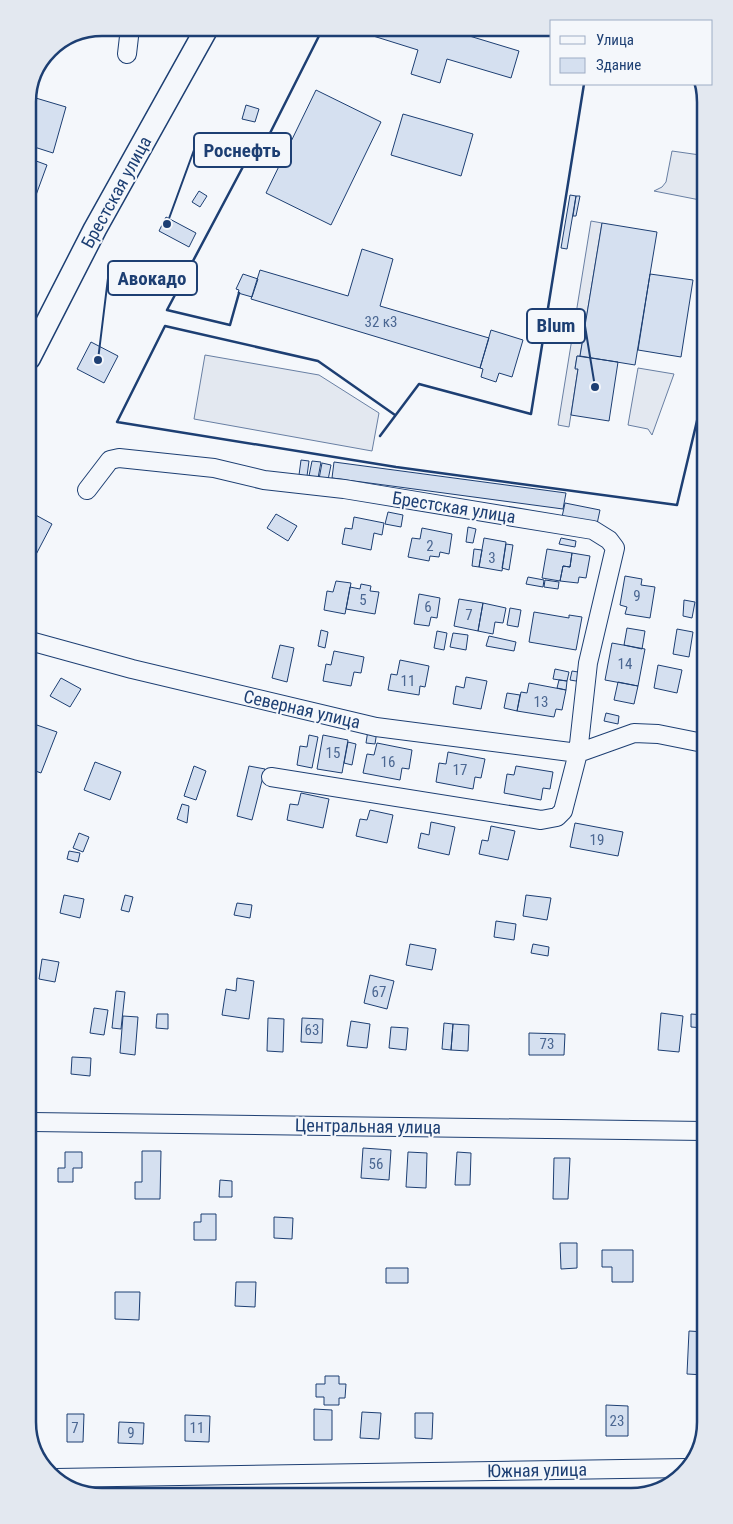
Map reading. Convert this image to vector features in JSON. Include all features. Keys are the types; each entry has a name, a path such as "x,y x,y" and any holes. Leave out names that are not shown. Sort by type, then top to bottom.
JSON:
{"main road":[{"name":"Брестская улица","path":"36,344 95,229 202,36"}],"street":[{"path":"127,54 129,36"},
{"name":"Брестская улица","path":"87,490 110,460 119,458 214,468 264,480 344,489 593,530 609,540 616,548 588,663 577,756"},
{"name":"Северная улица","path":"36,643 142,672 376,726 577,756"},
{"path":"271,776 541,820 556,817 563,811 577,756 633,734 658,734 697,742"},
{"name":"Центральная улица","path":"36,1122 697,1131"},
{"name":"Южная улица","path":"67,1478 677,1468"}],"shaded area":[{"path":"672,151 697,155 697,199 654,191 662,187 666,182"},
{"path":"591,221 602,223 580,356 577,356 575,368 578,369 569,427 558,425"},
{"path":"205,355 319,375 379,413 372,451 194,419"},
{"path":"638,368 674,374 652,435 648,429 628,425"}],"building":[{"path":"373,36 469,36 519,51 511,78 447,59 440,83 411,74 418,50"},
{"path":"316,90 381,122 331,225 266,193"},
{"path":"36,98 66,107 53,153 36,148"},
{"path":"246,105 259,109 255,122 242,119"},
{"path":"403,114 473,134 461,176 391,155"},
{"path":"36,161 47,165 36,195"},
{"path":"199,191 207,196 200,207 192,202"},
{"path":"570,195 576,196 567,249 561,248"},
{"path":"576,196 580,196 576,216 573,216"},
{"path":"166,217 196,233 189,247 159,231"},
{"path":"602,223 657,232 635,365 580,356"},
{"path":"362,249 393,259 380,306 489,338 480,368 251,299 260,270 348,296"},
{"path":"243,274 258,279 252,297 238,293 239,290 236,289"},
{"path":"650,274 693,280 681,357 638,350"},
{"path":"491,330 523,340 512,377 499,373 496,382 481,377 483,369 480,368"},
{"path":"91,342 118,356 104,383 77,369"},
{"path":"577,356 618,362 609,421 571,415 578,369 575,369"},
{"path":"301,460 309,461 307,476 299,475"},
{"path":"312,461 321,462 318,478 309,476"},
{"path":"334,462 566,493 563,509 332,478"},
{"path":"322,463 331,465 328,480 319,479"},
{"path":"565,503 600,510 597,524 562,517"},
{"path":"388,512 403,515 401,527 385,524"},
{"path":"276,514 297,526 288,541 267,528"},
{"path":"36,515 52,524 36,555"},
{"path":"354,517 384,523 382,535 374,533 371,550 342,544 345,528 352,529"},
{"path":"468,527 476,529 473,543 466,542"},
{"path":"422,528 452,534 449,554 440,552 439,557 430,556 429,561 408,557 412,538 420,539"},
{"path":"484,538 506,542 502,571 479,567"},
{"path":"561,538 576,541 575,547 559,544"},
{"path":"506,544 513,545 509,570 502,568"},
{"path":"474,549 482,550 479,567 472,566"},
{"path":"547,549 572,553 570,567 563,566 560,581 542,578"},
{"path":"572,553 590,556 586,578 579,577 578,583 560,581 563,566 570,567"},
{"path":"625,576 642,579 641,585 655,587 650,618 625,614 627,607 620,605"},
{"path":"528,577 544,580 543,587 526,584"},
{"path":"545,580 559,582 558,589 544,587"},
{"path":"336,581 351,583 345,614 324,610 327,591 333,592"},
{"path":"361,584 371,586 370,591 379,592 375,614 346,609 350,587 360,589"},
{"path":"419,594 440,598 437,618 431,617 429,626 414,624"},
{"path":"459,599 483,603 478,631 454,626"},
{"path":"684,600 695,602 692,618 683,616"},
{"path":"483,603 506,608 503,623 495,622 493,634 478,631"},
{"path":"510,608 521,610 518,627 507,625"},
{"path":"534,612 569,618 569,615 582,617 576,650 529,642"},
{"path":"627,628 645,631 642,649 624,645"},
{"path":"677,629 693,632 689,657 673,654"},
{"path":"321,630 328,632 325,648 318,646"},
{"path":"437,631 447,633 444,650 434,648"},
{"path":"453,633 468,635 466,650 450,647"},
{"path":"489,636 516,642 514,651 486,646"},
{"path":"612,643 645,649 638,686 605,680"},
{"path":"280,645 294,648 287,682 272,678"},
{"path":"334,651 364,657 361,673 354,672 351,686 323,681 326,664 331,665"},
{"path":"400,660 429,666 425,687 420,686 419,695 388,690 391,674 397,675"},
{"path":"658,665 682,670 677,693 654,688"},
{"path":"555,669 569,672 567,681 553,679"},
{"path":"572,671 584,673 582,682 570,680"},
{"path":"466,677 487,681 481,709 453,704 456,686 464,688"},
{"path":"61,678 81,689 70,707 50,696"},
{"path":"559,680 567,681 566,690 557,688"},
{"path":"618,682 638,686 634,704 614,700"},
{"path":"529,683 566,690 562,710 556,709 554,717 517,711 521,692 527,693"},
{"path":"507,693 520,695 517,711 504,708"},
{"path":"606,713 619,716 618,724 604,721"},
{"path":"36,725 57,732 41,773 36,771"},
{"path":"368,730 377,731 375,744 366,743"},
{"path":"309,735 318,737 312,768 297,765 300,746 307,747"},
{"path":"323,735 348,740 342,773 317,769"},
{"path":"348,742 356,744 352,765 344,763"},
{"path":"377,743 412,750 409,769 402,768 400,780 363,773 367,754 374,755"},
{"path":"448,752 485,759 481,778 475,777 473,789 436,782 439,763 446,764"},
{"path":"95,762 121,772 110,800 84,790"},
{"path":"194,766 206,771 196,800 184,796"},
{"path":"249,766 265,769 252,820 237,816"},
{"path":"516,766 553,772 550,789 543,788 541,800 504,793 507,774 514,775"},
{"path":"301,793 329,799 323,828 287,820 290,804 298,805"},
{"path":"182,804 189,806 187,823 177,819"},
{"path":"370,810 393,815 387,843 356,836 360,819 367,820"},
{"path":"431,822 455,827 449,855 418,848 421,833 429,835"},
{"path":"575,823 623,832 618,856 570,847"},
{"path":"491,826 515,831 508,860 479,854 482,840 488,841"},
{"path":"79,833 89,837 83,852 73,848"},
{"path":"69,851 80,853 78,862 67,859"},
{"path":"64,895 84,899 80,918 60,913"},
{"path":"125,895 133,897 129,912 121,910"},
{"path":"526,895 551,898 547,920 523,916"},
{"path":"237,903 252,905 250,918 234,915"},
{"path":"496,921 516,924 514,940 494,937"},
{"path":"410,944 436,949 432,970 406,965"},
{"path":"533,944 549,947 548,956 531,953"},
{"path":"42,959 59,962 55,982 39,979"},
{"path":"370,975 394,981 387,1009 364,1003"},
{"path":"237,978 254,981 249,1019 222,1015 226,989 236,991"},
{"path":"116,991 125,992 121,1029 112,1028"},
{"path":"94,1008 108,1010 104,1035 90,1033"},
{"path":"661,1013 683,1016 679,1052 658,1050"},
{"path":"157,1014 168,1014 168,1029 156,1028"},
{"path":"691,1014 697,1014 697,1027 691,1027"},
{"path":"123,1016 138,1017 135,1055 120,1053"},
{"path":"268,1018 284,1019 283,1052 267,1051"},
{"path":"302,1018 323,1019 322,1043 301,1042"},
{"path":"351,1021 370,1024 367,1048 347,1046"},
{"path":"444,1023 453,1024 451,1050 442,1049"},
{"path":"453,1024 469,1025 468,1051 451,1050"},
{"path":"391,1027 408,1028 406,1050 389,1048"},
{"path":"529,1033 565,1034 564,1055 529,1055"},
{"path":"72,1057 91,1058 90,1076 71,1074"},
{"path":"363,1148 391,1150 389,1180 361,1178"},
{"path":"142,1151 161,1151 160,1199 135,1199 135,1182 142,1182"},
{"path":"65,1152 82,1152 82,1168 73,1168 73,1182 58,1182 58,1168 65,1168"},
{"path":"408,1152 427,1153 426,1188 406,1187"},
{"path":"457,1152 471,1153 470,1185 455,1185"},
{"path":"554,1158 570,1158 568,1199 553,1199"},
{"path":"220,1180 232,1181 232,1197 219,1197"},
{"path":"201,1214 216,1214 216,1240 194,1240 194,1222 201,1222"},
{"path":"274,1217 293,1218 292,1239 274,1238"},
{"path":"560,1243 577,1243 577,1268 561,1269"},
{"path":"602,1250 633,1250 633,1282 612,1282 612,1267 602,1267"},
{"path":"386,1268 408,1268 408,1283 386,1283"},
{"path":"236,1282 256,1282 255,1307 235,1306"},
{"path":"115,1292 140,1292 139,1320 115,1319"},
{"path":"689,1331 697,1332 697,1375 687,1374"},
{"path":"325,1376 339,1376 339,1384 346,1384 345,1398 339,1398 339,1405 324,1405 324,1397 316,1397 316,1384 325,1384"},
{"path":"606,1405 628,1406 628,1436 606,1436"},
{"path":"314,1409 332,1410 332,1440 314,1440"},
{"path":"362,1412 381,1413 379,1439 360,1438"},
{"path":"415,1413 433,1413 432,1439 415,1438"},
{"path":"67,1414 84,1414 83,1442 67,1442"},
{"path":"185,1415 210,1416 209,1442 185,1441"},
{"path":"119,1422 144,1423 143,1444 118,1443"}],"wall":[{"path":"239,293 230,325 167,310 246,161 258,157 319,36"},
{"path":"380,436 419,384 531,414 584,85"},
{"path":"395,415 318,361 165,326 117,422 396,467 677,505 697,421"}],"place":[{"name":"Роснефть","path":"167,224"},
{"name":"Авокадо","path":"98,360"},
{"name":"Blum","path":"595,387"}]}
